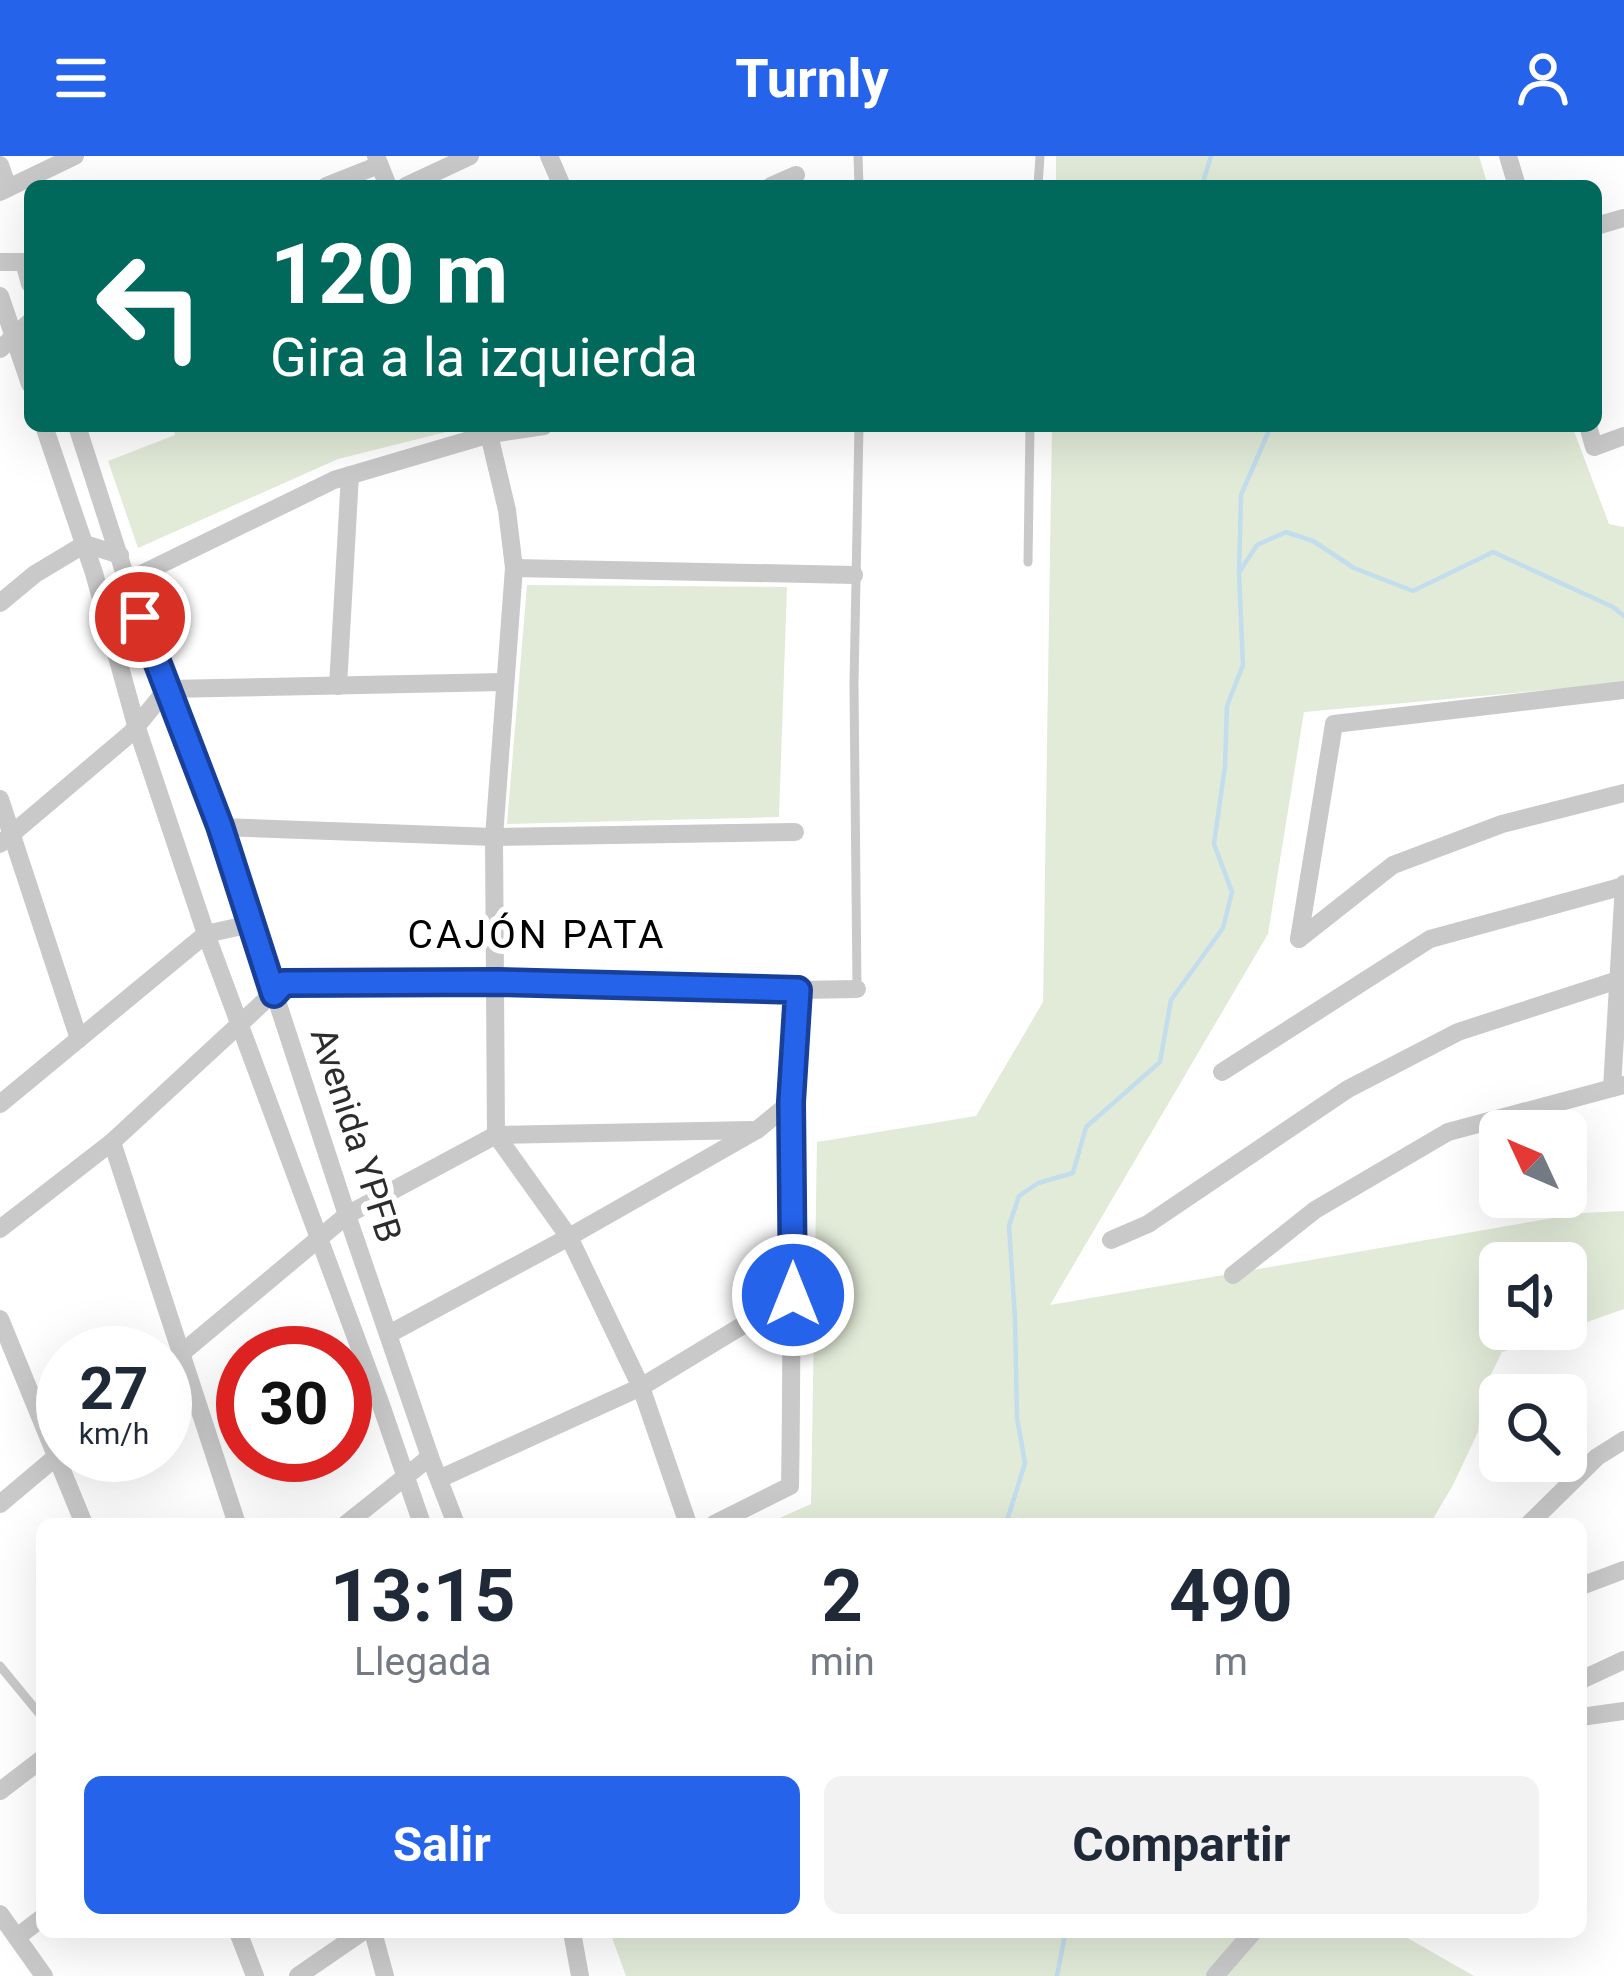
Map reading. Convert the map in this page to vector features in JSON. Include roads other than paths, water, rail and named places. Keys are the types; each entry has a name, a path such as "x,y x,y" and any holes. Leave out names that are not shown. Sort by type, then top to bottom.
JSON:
{"street":[{"path":"25,180 75,156"},
{"path":"419,180 470,156"},
{"path":"338,180 378,160"},
{"path":"0,165 4,190"},
{"path":"785,180 796,175"},
{"path":"0,296 7,343 24,373"},
{"name":"Avenida YPFB","path":"46,432 206,934 420,1518"},
{"name":"Avenida YPFB","path":"79,432 127,581 220,826 347,1215 454,1518"},
{"path":"127,581 334,480 482,432"},
{"path":"488,432 507,510 514,568 494,838 496,1135 569,1237 641,1387 686,1518"},
{"path":"1590,432 1594,447 1624,436"},
{"path":"338,686 350,476"},
{"path":"0,603 35,574 85,544 120,555"},
{"path":"514,568 854,575"},
{"path":"6,839 131,734 166,689 503,682"},
{"path":"1624,690 1334,724 1299,939 1393,865 1502,824 1624,793"},
{"path":"0,799 6,839 79,1039"},
{"path":"220,826 494,838 795,832"},
{"path":"1222,1072 1430,939 1624,885 1618,1086 1448,1132 1315,1210 1233,1275"},
{"path":"0,1104 206,934 251,924"},
{"path":"1112,1240 1148,1224 1348,1089 1458,1032 1621,978"},
{"path":"0,1229 112,1142 284,983 857,989"},
{"path":"726,1518 790,1486 791,1102 798,990"},
{"path":"389,1334 757,1130 791,1102"},
{"path":"192,1344 347,1215 496,1135 757,1130"},
{"path":"112,1142 163,1326"},
{"path":"439,1479 641,1387 793,1295"},
{"path":"0,1319 7,1357 36,1409"},
{"path":"192,1409 234,1518"},
{"path":"1535,1518 1597,1457 1624,1440"},
{"path":"354,1518 430,1457"},
{"path":"1597,1457 1624,1457"},
{"path":"0,1504 36,1474"},
{"path":"70,1482 82,1518"},
{"path":"1587,1584 1624,1570"},
{"path":"1587,1677 1624,1660"},
{"path":"1587,1716 1624,1711"},
{"path":"0,1791 36,1764"},
{"path":"0,1914 44,1976"},
{"path":"17,1937 36,1923"},
{"path":"240,1938 255,1976"},
{"path":"298,1976 353,1938"},
{"path":"375,1938 385,1976"},
{"path":"573,1938 580,1976"},
{"path":"1215,1976 1248,1938"}],"lane":[{"path":"857,989 854,575 860,432"},
{"path":"1028,562 1030,432"},
{"path":"0,1666 36,1710"}],"waterway":[{"path":"1204,180 1211,156"},
{"path":"1008,1518 1025,1463 1017,1418 1009,1226 1019,1196 1038,1183 1073,1173 1086,1127 1160,1062 1171,1000 1223,928 1232,892 1214,844 1225,766 1227,706 1243,665 1241,495 1268,432"},
{"path":"1240,571 1257,545 1286,532 1313,541 1354,568 1413,591 1493,552 1624,616"},
{"path":"1057,1976 1064,1938"}],"district":[{"name":"CAJÓN PATA","path":"537,935"}]}
